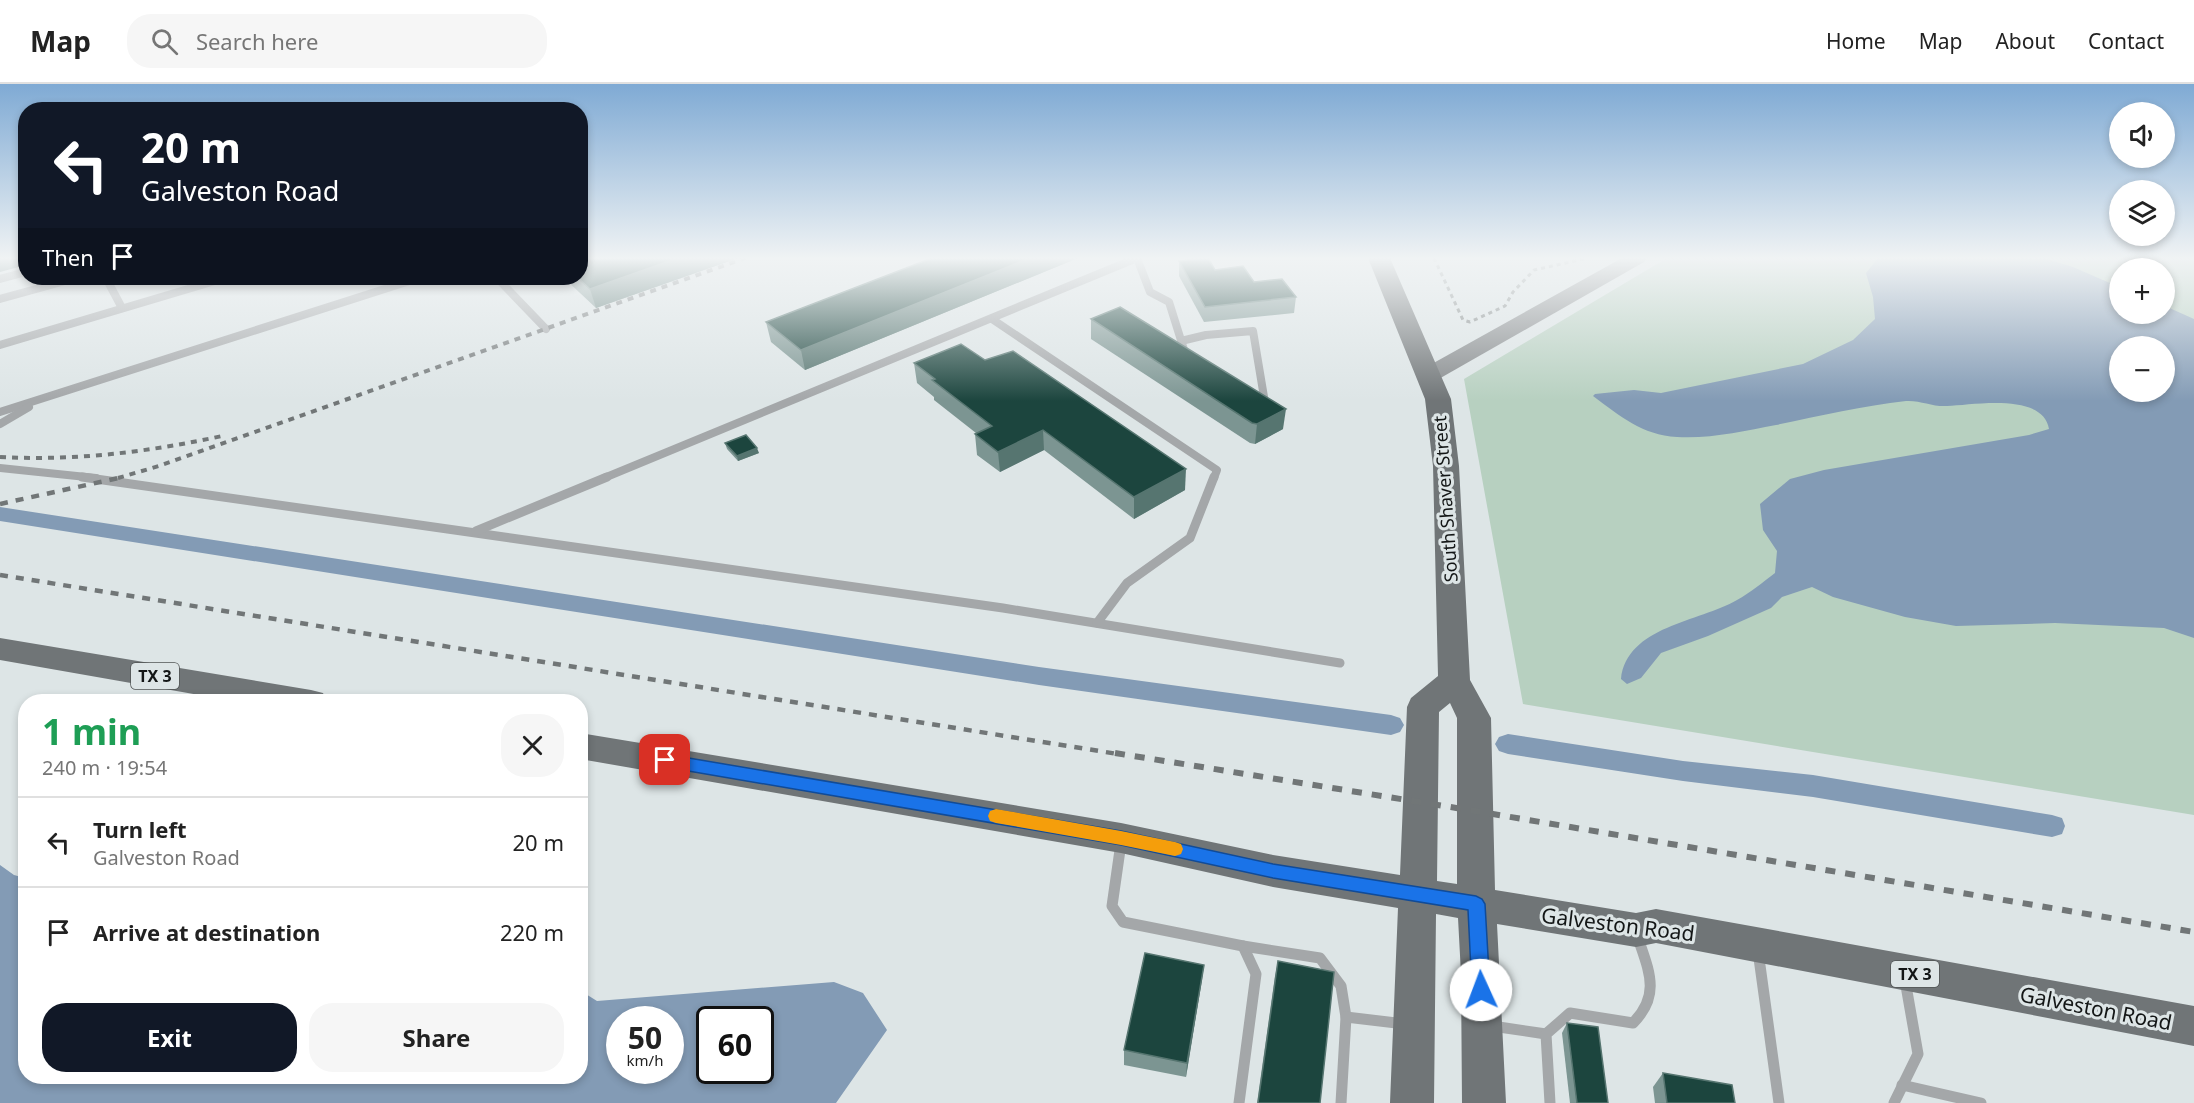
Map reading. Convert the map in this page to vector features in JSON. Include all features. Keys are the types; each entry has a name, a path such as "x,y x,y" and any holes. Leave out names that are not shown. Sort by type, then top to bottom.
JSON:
{"main road":[{"name":"South Shaver Street","path":"1399,306 1438,399 1446,466 1454,680 1474,718 1476,904 1484,1103"},
{"path":"1428,375 1552,306"},
{"name":"TX 3","path":"0,649 264,694"},
{"path":"1412,1103 1423,707 1454,680"},
{"name":"Galveston Road","path":"588,747 1121,838 1273,871 1636,930 1656,926 2194,1026"}],"lane":[{"path":"0,345 130,306"},
{"path":"0,412 333,306"},
{"path":"523,306 546,329"},
{"path":"474,532 1024,306"},
{"path":"1169,306 1185,353 1195,359"},
{"path":"992,319 1217,471 1190,538 1127,583 1096,623"},
{"path":"1181,341 1206,335 1253,332 1265,403 1255,397"},
{"path":"0,424 41,399"},
{"path":"0,468 112,480 474,532 1096,623 1340,663"},
{"path":"1121,838 1112,906 1123,922 1243,946 1320,958 1341,986 1346,1017 1341,1103"},
{"path":"1546,1034 1570,1013 1633,1023 1644,1014 1653,990 1636,930"},
{"path":"1758,945 1779,1103"},
{"path":"1239,1103 1256,974 1243,946"},
{"path":"1894,1103 1918,1054 1903,972"},
{"path":"1346,1017 1414,1024"},
{"path":"1482,1024 1546,1034"},
{"path":"1546,1034 1550,1103"},
{"path":"1902,1085 1981,1103"}],"path":[{"path":"1456,306 1463,320 1470,322 1505,306"}],"green space":[{"path":"1587,306 2109,306 2109,324 2175,324 2175,306 2194,306 2194,815 1523,704 1464,379"}],"water":[{"path":"1874,306 2109,306 2109,324 2175,324 2175,310 2194,319 2194,638 2164,628 2055,623 1956,626 1905,617 1833,597 1812,587 1782,597 1771,608 1708,636 1661,653 1641,678 1627,684 1621,679 1626,661 1636,647 1650,637 1737,600 1775,573 1777,551 1763,530 1760,504 1790,479 1824,470 2029,435 2049,429 2044,417 2021,405 1989,403 1942,406 1906,401 1857,408 1727,434 1677,437 1653,433 1642,428 1593,396 1634,390 1661,393 1803,364 1853,340 1875,319"},
{"path":"0,865 18,876 18,1084 588,1084 588,995 597,1001 834,982 863,993 887,1030 836,1103 0,1103"}],"building":[{"path":"809,306 912,306 801,350 766,322"},
{"path":"1120,307 1286,409 1257,424 1252,423 1091,319"},
{"path":"961,344 985,360 1013,351 1186,469 1134,497 1043,430 998,452 975,434 992,426 932,380 935,379 914,363"},
{"path":"746,435 757,448 737,456 725,443"},
{"path":"1145,953 1204,965 1187,1063 1124,1050"},
{"path":"1278,961 1334,972 1320,1103 1258,1103"},
{"path":"1567,1023 1598,1027 1608,1103 1577,1103"},
{"path":"1663,1073 1732,1085 1735,1103 1667,1103"}],"waterway":[{"path":"0,514 1039,676 1391,725"},
{"path":"1508,744 1683,771 1813,786 2052,826"}],"railway":[{"path":"118,478 159,466 611,306"},
{"path":"0,457 56,458 112,454 167,447 222,436"},
{"path":"0,504 123,477"},
{"path":"0,575 1124,755"},
{"path":"1115,753 2194,932"}],"slow traffic":[{"path":"996,816 1175,849"}],"route":[{"path":"665,760 1121,838 1273,871 1476,904 1481,990"}]}
